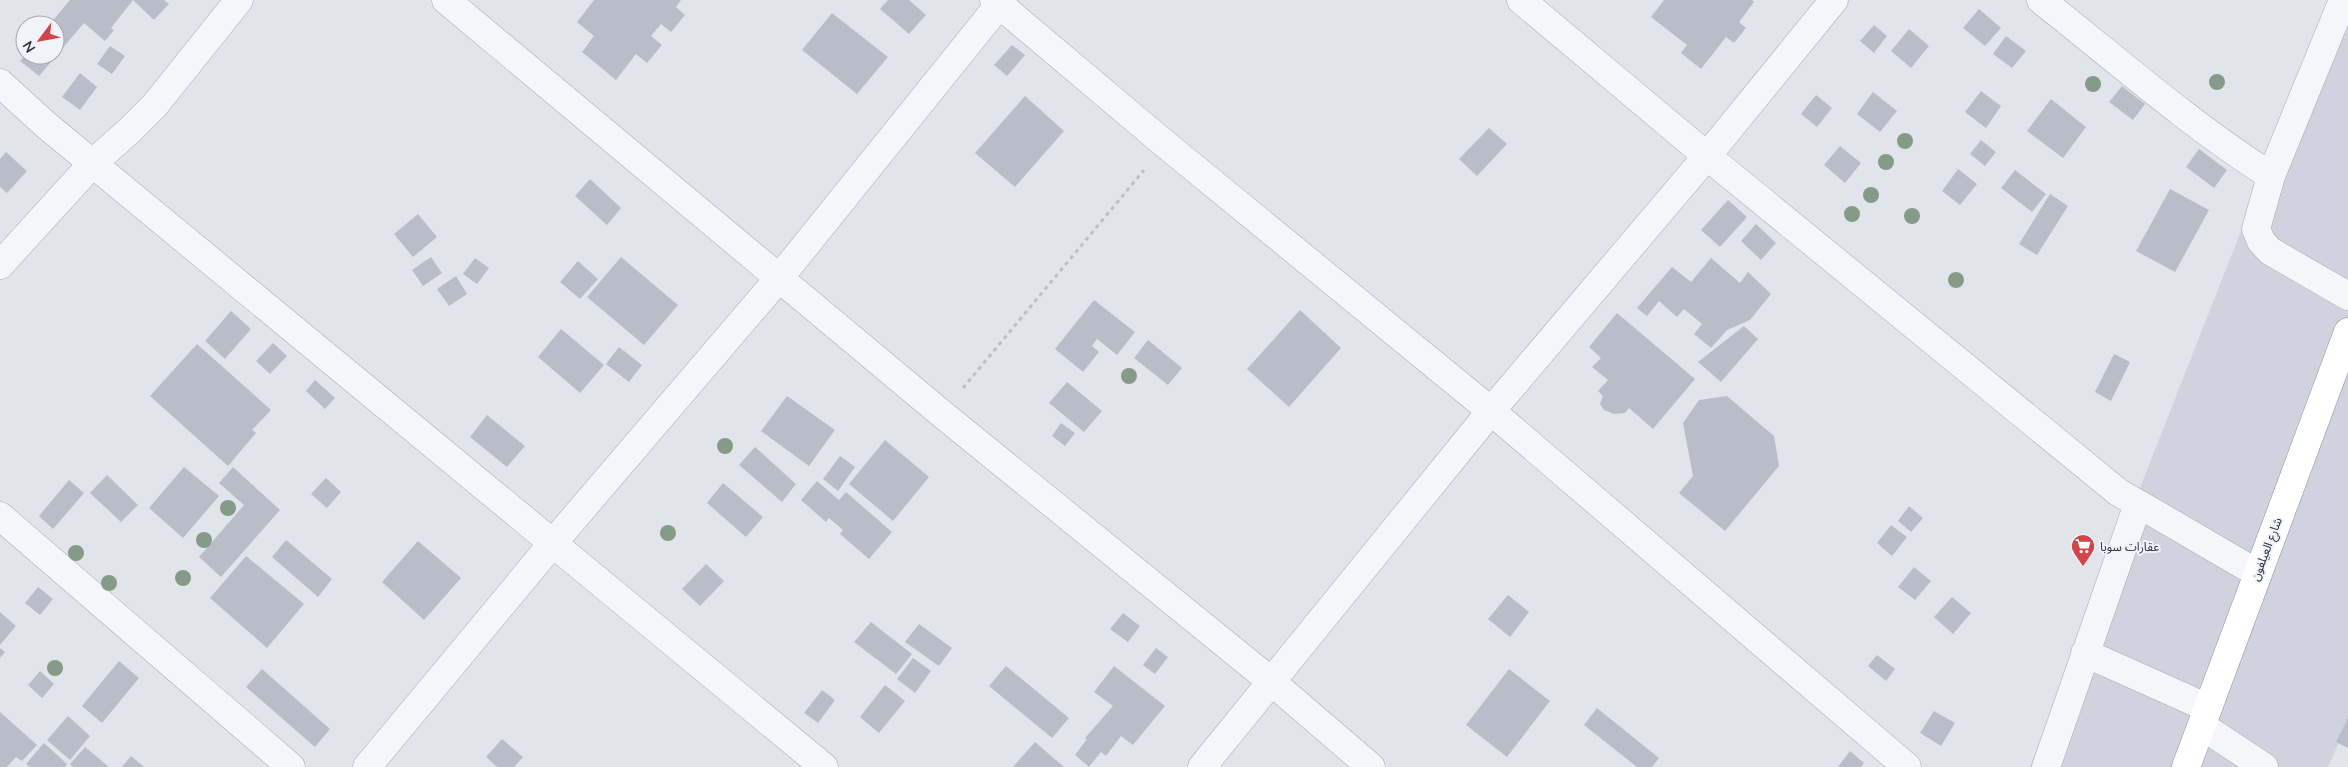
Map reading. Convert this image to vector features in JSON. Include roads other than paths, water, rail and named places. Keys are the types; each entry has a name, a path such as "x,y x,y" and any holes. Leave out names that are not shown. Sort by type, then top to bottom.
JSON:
{"highway":[{"name":"شارع العيلفون","path":"2186,767 2257,573 2347,337"}],"street":[{"path":"0,264 93,163 154,105 239,0"},
{"path":"446,0 942,414 1272,682 1371,767"},
{"path":"1521,0 1707,156 2118,492 2257,573"},
{"path":"1202,767 1491,411 1707,156 1834,0"},
{"path":"2041,0 2151,91 2224,146 2271,176"},
{"path":"2343,0 2271,176 2256,229 2261,241 2270,251 2348,296"},
{"path":"367,767 552,544 780,277 999,2 1165,144 1491,411 1907,767"},
{"path":"0,84 46,125 824,767"},
{"path":"2046,767 2138,504"},
{"path":"0,516 292,767"},
{"path":"2085,653 2205,717 2264,767"}],"place":[{"name":"عقارات سوبا","path":"2083,567"}]}
